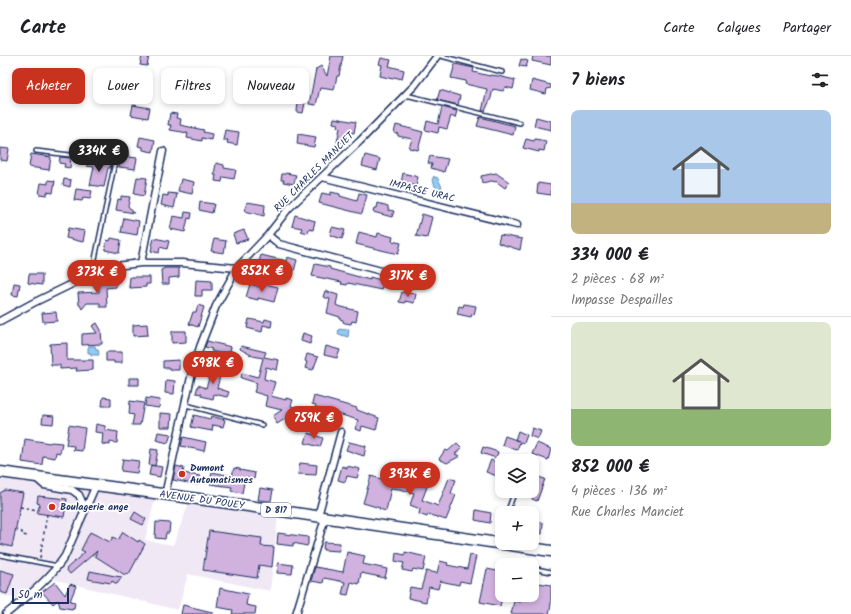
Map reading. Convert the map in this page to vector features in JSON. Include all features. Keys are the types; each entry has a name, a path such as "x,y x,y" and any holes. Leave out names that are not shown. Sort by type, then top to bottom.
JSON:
{"main road":[{"name":"AVENUE DU POUEY","path":"0,472 96,484 495,543"},
{"name":"AVENUE DU POUEY","path":"539,549 551,551"}],"street":[{"name":"RUE CHARLES MANCIET","path":"165,495 191,377 200,347 216,306 237,268 268,235 289,208 406,95 437,56"},
{"path":"141,264 163,150"},
{"name":"IMPASSE URAC","path":"322,177 517,225"},
{"path":"268,235 279,244 404,277"},
{"path":"0,321 33,303 107,267 182,263 237,268"},
{"path":"296,614 322,517 341,432"},
{"path":"35,476 44,485 72,490 79,495 83,504 83,515"},
{"path":"6,614 32,593 58,566 65,556 96,484"}],"lane":[{"path":"441,56 502,72"},
{"path":"406,95 520,124"},
{"path":"36,151 114,160 115,162 95,259 95,264 98,271"},
{"path":"186,405 262,425"},
{"path":"0,555 58,566"},
{"path":"539,569 551,572"}],"path":[{"path":"20,507 38,510"},
{"path":"39,563 47,514"},
{"path":"15,530 22,532 22,535 29,536"}],"shaded area":[{"path":"0,465 158,487 145,540 173,545 189,503 278,515 270,591 188,574 178,610 52,579 26,601 0,595"}],"water":[{"path":"434,176 435,178 437,177 442,187 437,190 432,180"},
{"path":"339,329 349,329 348,337 338,334"},
{"path":"89,346 95,346 96,349 98,349 99,355 91,355 91,353 88,353"}],"building":[{"path":"142,56 149,56 147,66 140,65"},
{"path":"331,56 343,56 339,76 337,76 334,90 320,88 316,105 309,104 316,69 321,66 327,76"},
{"path":"533,56 551,56 551,65 532,61"},
{"path":"381,58 391,60 389,66 404,70 402,79 394,77 393,79 380,76 382,65 379,64"},
{"path":"521,59 528,61 526,67 519,66"},
{"path":"455,64 474,68 473,72 515,80 513,89 505,87 503,91 493,89 485,111 482,111 487,89 465,84 466,81 451,78"},
{"path":"532,80 551,85 551,88 547,89 546,94 530,90"},
{"path":"440,90 460,96 458,105 437,100"},
{"path":"298,104 305,104 303,113 297,112"},
{"path":"133,105 150,108 148,118 131,115"},
{"path":"442,107 457,111 455,118 451,116 447,129 439,127 438,133 425,130 427,121 438,124"},
{"path":"170,113 177,114 176,118 181,119 180,125 204,130 203,132 212,134 211,140 202,138 202,141 187,138 188,133 170,130 171,125 168,125"},
{"path":"480,117 515,126 513,135 477,126"},
{"path":"536,117 551,121 551,130 534,126"},
{"path":"334,118 356,122 354,133 348,132 346,143 337,142 340,128 337,127 338,124 333,123"},
{"path":"396,125 423,132 418,150 409,148 412,139 398,136 398,134 394,133"},
{"path":"225,130 239,132 237,145 227,143 228,140 223,140"},
{"path":"298,134 316,137 314,147 297,144"},
{"path":"140,137 155,140 153,152 143,150 143,147 138,146"},
{"path":"526,139 546,141 544,151 539,150 539,152 523,148"},
{"path":"0,148 9,149 7,161 0,160"},
{"path":"122,153 129,154 129,157 137,158 135,169 119,167"},
{"path":"31,154 51,157 49,170 29,167"},
{"path":"365,155 380,159 377,170 362,166"},
{"path":"430,156 448,159 444,172 431,168 432,164 428,163"},
{"path":"60,157 71,158 70,168 64,167 65,164 59,163"},
{"path":"88,160 111,163 110,168 108,168 104,187 90,185 94,167 87,166"},
{"path":"216,163 224,165 224,168 236,170 234,179 223,177 222,182 215,181 216,175 214,175"},
{"path":"286,173 296,175 294,184 283,182 284,180 281,180 282,174"},
{"path":"403,173 418,177 416,186 401,183"},
{"path":"496,173 509,182 505,188 497,182 491,181 482,183 481,176"},
{"path":"137,177 147,178 144,196 134,194"},
{"path":"64,179 71,180 70,187 63,185"},
{"path":"181,179 194,182 192,194 178,191"},
{"path":"48,180 55,181 53,193 47,192 47,195 39,194 41,183 48,184"},
{"path":"538,183 551,185 551,195 537,193"},
{"path":"76,189 92,191 90,199 83,198 82,201 74,200"},
{"path":"331,192 357,201 359,193 367,195 362,214 319,203 322,193 331,195"},
{"path":"168,193 177,194 174,208 161,205 163,195 168,196"},
{"path":"121,196 130,197 128,206 134,213 116,210 118,199 121,200"},
{"path":"200,202 214,204 212,213 199,210"},
{"path":"247,202 265,205 264,216 245,211"},
{"path":"378,203 388,206 388,210 394,211 392,217 373,212 374,208 377,208"},
{"path":"185,212 192,213 191,219 188,218 185,232 170,229 173,216 184,218"},
{"path":"422,214 432,217 427,238 416,236"},
{"path":"295,215 315,221 313,230 309,229 308,233 301,231 302,228 292,226"},
{"path":"124,218 139,221 137,235 121,232"},
{"path":"332,227 345,230 342,239 330,235"},
{"path":"68,228 85,231 83,242 66,238"},
{"path":"244,230 248,239 236,243 233,234"},
{"path":"359,232 377,237 378,233 393,237 392,241 401,243 398,254 356,244"},
{"path":"500,235 522,239 520,250 498,243"},
{"path":"111,238 121,240 119,253 105,250 107,240 110,241"},
{"path":"154,238 169,241 167,249 160,247 159,253 151,251"},
{"path":"214,239 226,241 224,253 211,251"},
{"path":"261,255 286,261 287,257 297,260 294,271 276,266 275,270 258,265"},
{"path":"315,264 330,267 330,269 370,280 370,277 384,281 381,290 348,283 347,285 341,284 342,282 312,276"},
{"path":"165,268 179,268 179,277 169,278 169,284 162,284 161,270"},
{"path":"29,274 42,274 42,285 28,283"},
{"path":"130,277 150,277 150,284 146,284 146,287 130,288"},
{"path":"102,279 116,279 116,287 106,288 107,307 100,307 100,303 87,303 82,309 79,305 78,293 99,292 99,281 102,281"},
{"path":"196,280 212,281 212,290 202,290 202,296 195,296"},
{"path":"14,283 20,284 18,296 12,295"},
{"path":"250,284 264,288 265,284 278,287 274,302 246,297"},
{"path":"325,291 338,295 336,305 358,311 356,322 352,321 351,324 345,323 340,319 340,317 327,313 330,299 323,297"},
{"path":"402,292 416,294 414,303 405,301 405,303 399,302"},
{"path":"464,304 476,306 474,315 472,314 471,317 457,314 459,306 463,307"},
{"path":"198,305 204,307 198,327 189,324 193,312 196,312"},
{"path":"56,312 57,321 43,322 42,313"},
{"path":"249,319 264,322 265,319 272,321 271,327 263,325 262,332 247,328"},
{"path":"97,323 101,330 102,344 82,345 82,334 97,333 92,326"},
{"path":"147,324 148,335 133,336 133,325"},
{"path":"172,331 186,331 186,342 172,343"},
{"path":"303,333 312,336 310,344 301,341"},
{"path":"207,341 231,347 229,356 211,351 212,349 205,347"},
{"path":"67,343 67,360 93,360 93,370 76,371 77,368 60,369 60,365 51,365 50,344"},
{"path":"241,346 266,352 264,357 279,360 277,370 266,367 264,379 275,382 271,396 286,400 286,398 293,400 291,406 296,408 293,420 285,419 277,424 273,416 282,410 265,406 267,396 254,392 257,383 241,378 242,373 258,377 263,358 253,356 240,349"},
{"path":"326,346 340,350 337,358 324,355"},
{"path":"106,352 122,352 122,363 106,361"},
{"path":"307,354 318,357 313,370 305,368"},
{"path":"179,360 179,370 163,368 163,361"},
{"path":"213,365 222,368 217,388 229,392 227,397 214,394 213,399 196,393 198,385 206,388"},
{"path":"129,378 139,378 139,385 129,385"},
{"path":"166,380 175,381 174,394 165,393"},
{"path":"314,396 357,408 357,410 379,418 376,430 362,426 361,431 355,429 358,420 315,407 316,405 312,404"},
{"path":"103,397 111,398 111,406 102,406"},
{"path":"146,398 160,400 159,408 145,406"},
{"path":"130,401 144,403 140,425 132,425 134,415 129,414"},
{"path":"160,413 172,414 171,427 160,427"},
{"path":"43,415 54,416 53,424 42,423"},
{"path":"194,415 210,419 211,416 225,420 223,427 213,425 212,431 191,427"},
{"path":"96,424 105,426 105,430 118,432 117,443 110,442 110,445 102,444 103,433 95,432"},
{"path":"69,425 85,428 82,451 73,450 74,446 66,445"},
{"path":"532,428 541,431 538,439 530,436"},
{"path":"518,431 527,435 524,443 520,442 517,450 502,445 505,436 515,440"},
{"path":"158,432 171,434 168,443 156,440"},
{"path":"308,433 323,438 320,447 305,443"},
{"path":"183,437 206,442 204,451 181,446"},
{"path":"25,439 50,443 62,443 60,453 56,452 55,458 43,456 42,465 22,462"},
{"path":"349,442 366,446 364,456 346,450"},
{"path":"457,443 462,448 455,454 460,456 447,463 439,459 445,450 448,451"},
{"path":"537,443 551,449 548,460 539,457 539,454 532,454"},
{"path":"483,447 498,452 497,454 495,454 495,458 481,453"},
{"path":"151,449 158,450 155,466 149,465"},
{"path":"123,459 139,461 137,473 121,471"},
{"path":"491,460 495,462 495,475 486,472"},
{"path":"300,463 317,465 316,475 298,474"},
{"path":"151,465 162,467 160,477 149,475"},
{"name":"Dumont Automatismes","path":"176,466 184,468 183,473 200,476 198,485 173,480"},
{"path":"342,466 360,469 357,478 347,476 345,482 338,480"},
{"path":"234,468 255,473 254,479 246,478 242,493 231,491 232,487 210,484 212,472 232,476"},
{"path":"371,476 395,483 397,476 422,484 427,487 422,500 438,506 449,478 456,480 451,493 456,495 446,520 428,514 427,517 419,514 420,509 410,505 414,493 399,489 391,488 386,511 363,503"},
{"path":"539,477 545,479 539,496"},
{"path":"260,488 273,490 271,501 258,500"},
{"path":"5,490 23,493 12,547 0,544 0,493"},
{"name":"Boulagerie ange","path":"38,496 67,499 64,517 37,513 40,504 37,503"},
{"path":"532,498 538,498 537,501"},
{"path":"476,510 491,513 490,523 475,520"},
{"path":"135,512 146,519 143,525 131,519"},
{"path":"156,522 170,523 169,533 166,533 165,539 155,538"},
{"path":"539,522 543,523 542,534 539,534"},
{"path":"209,531 262,538 261,546 274,547 272,567 259,565 257,578 203,570"},
{"path":"90,532 110,542 113,537 118,540 123,532 138,542 139,540 145,544 129,574 126,573 125,575 95,556 97,551 70,574 66,569 85,552 81,550"},
{"path":"278,533 308,537 308,544 307,546 293,543 293,546 277,544"},
{"path":"324,542 340,543 339,551 323,550"},
{"path":"347,552 365,556 363,564 387,569 385,578 361,573 359,584 351,582 348,595 342,594 345,582 324,578 323,583 311,581 315,567 343,572"},
{"path":"405,552 426,557 423,571 413,569 412,572 402,570 404,563 395,561 396,553 405,555"},
{"path":"470,555 476,556 470,583 460,581 459,585 440,581 438,589 429,587 426,602 408,598 410,587 421,589 426,571 437,573 440,561 448,563 447,565 467,569"},
{"path":"278,563 293,565 292,574 277,573"},
{"path":"487,569 495,571 495,602 501,602 500,606 480,602"},
{"path":"0,570 14,574 7,594 0,592"},
{"path":"90,571 122,577 117,584 112,581 111,583 88,579"},
{"path":"55,582 65,595 70,584 76,586 70,601 75,602 74,608 60,607 58,600 53,604 42,592"},
{"path":"539,583 551,585 551,604 549,614 511,614 514,602 539,602"},
{"path":"220,588 248,594 246,605 256,607 255,614 232,614 233,610 217,607"},
{"path":"183,605 212,612 212,614 181,614"}],"place":[{"name":"Dumont Automatismes","path":"182,474"},
{"name":"Boulagerie ange","path":"52,507"}]}
